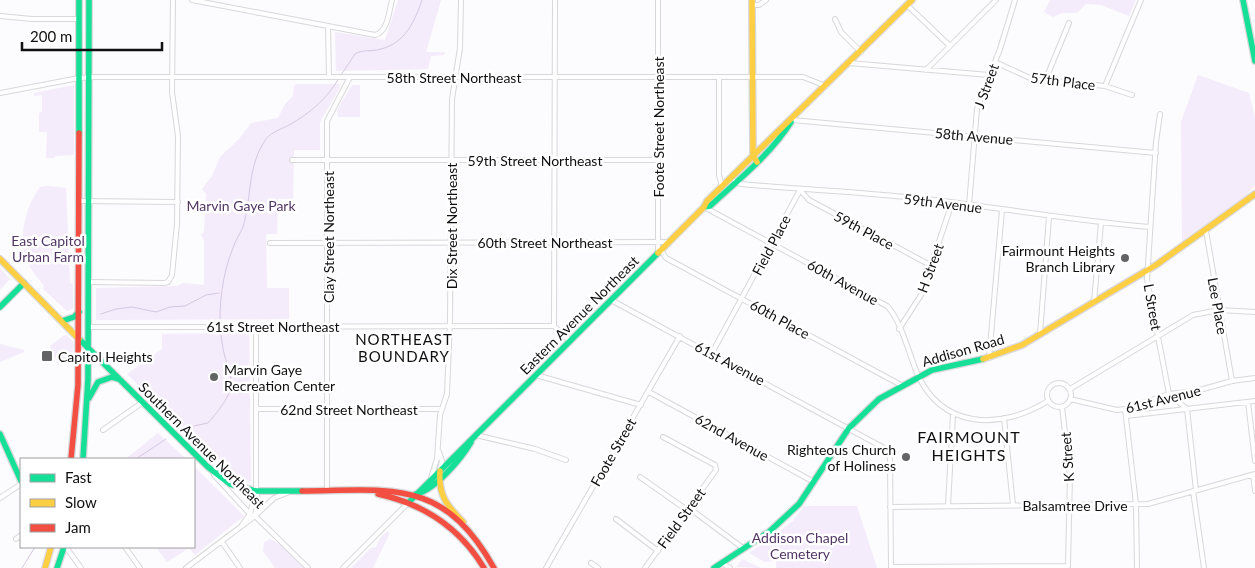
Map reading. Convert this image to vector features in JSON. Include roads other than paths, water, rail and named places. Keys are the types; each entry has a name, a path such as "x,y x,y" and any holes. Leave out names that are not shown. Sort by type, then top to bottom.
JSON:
{"main road":[{"path":"72,458 77,412 79,338 79,0"},
{"path":"83,458 88,401 89,0"},
{"name":"Eastern Avenue Northeast","path":"704,208 710,206 735,181 783,126 792,120 912,0"},
{"path":"1243,0 1255,61"},
{"path":"752,2 755,159"},
{"name":"Eastern Avenue Northeast","path":"409,502 704,208 707,201 722,186 755,159"},
{"name":"Addison Road","path":"714,568 770,530 790,513 815,483 849,428 868,408 901,385 918,376 941,368 989,358 1016,348 1147,270 1206,231 1255,194"},
{"name":"Southern Avenue Northeast","path":"0,259 208,467"},
{"path":"0,307 24,283"},
{"path":"62,322 74,317 79,312"},
{"path":"88,401 98,382 112,378 120,379"},
{"path":"0,434 20,480"},
{"name":"Eastern Avenue Northeast","path":"416,494 426,492 468,449 471,440"},
{"path":"208,467 230,484 256,492 396,490 416,494 432,502 470,531"},
{"path":"440,471 438,492 441,499 470,531 494,568"},
{"path":"361,492 388,495 409,502 449,527 472,549 484,568"},
{"path":"45,568 51,548"},
{"path":"57,568 65,548"}],"street":[{"path":"88,282 168,282 172,275 178,202 178,136 172,99 173,0"},
{"path":"192,0 375,35 381,32 384,27 392,0"},
{"name":"Dix Street Northeast","path":"426,484 433,473 439,451 441,409 447,394 450,326 452,99 460,48 461,0"},
{"path":"555,0 554,326 570,341"},
{"name":"Foote Street Northeast","path":"658,0 658,242 660,252"},
{"path":"752,2 759,5 766,0"},
{"path":"926,70 996,0"},
{"name":"J Street","path":"969,205 977,109 995,62 1015,0"},
{"path":"1106,86 1141,0"},
{"path":"907,5 950,46"},
{"path":"0,16 32,20 79,19"},
{"path":"835,19 839,30 861,52"},
{"path":"1045,81 1069,23"},
{"path":"328,26 331,77"},
{"name":"57th Place","path":"995,62 1026,77 1045,81 1106,86 1132,95"},
{"path":"849,63 989,75"},
{"name":"58th Street Northeast","path":"0,93 88,77 172,76 803,77 826,86"},
{"name":"Clay Street Northeast","path":"328,492 327,121 347,77"},
{"path":"719,77 719,175 722,186"},
{"name":"L Street","path":"1160,114 1147,270 1169,394"},
{"name":"58th Avenue","path":"792,120 1156,152"},
{"name":"59th Street Northeast","path":"292,160 658,160"},
{"name":"59th Avenue","path":"735,181 741,184 952,203 1049,217 1150,227"},
{"name":"Field Place","path":"712,353 800,190"},
{"name":"59th Place","path":"800,190 809,200 932,266"},
{"path":"79,201 178,202"},
{"name":"H Street","path":"899,329 921,295 952,203"},
{"name":"60th Avenue","path":"704,208 887,306 899,329 918,376 934,399 953,415"},
{"path":"989,358 1002,210"},
{"path":"1040,335 1049,217"},
{"path":"1094,302 1101,223"},
{"name":"Lee Place","path":"1206,231 1232,380"},
{"name":"60th Street Northeast","path":"270,243 669,242"},
{"name":"60th Place","path":"660,252 666,258 901,385"},
{"name":"61st Avenue","path":"611,300 712,353 886,449 890,454 890,507"},
{"path":"1070,389 1192,315 1219,310 1255,312"},
{"path":"255,516 258,500 256,492 256,326"},
{"name":"61st Street Northeast","path":"88,327 554,326"},
{"name":"Foote Street","path":"546,568 680,336"},
{"path":"536,375 641,404"},
{"name":"61st Avenue","path":"1070,399 1118,410 1169,394 1196,391 1232,380 1255,378"},
{"path":"1063,383 1070,389 1070,399 1062,407 1056,407 1048,401 1047,390 1052,384 1063,383"},
{"name":"62nd Avenue","path":"649,392 815,483"},
{"path":"1169,394 1187,409 1194,490 1204,568"},
{"path":"948,505 953,415 982,420 1004,418 1032,410 1048,401"},
{"name":"61st Avenue","path":"1126,416 1255,401"},
{"path":"103,430 143,402"},
{"path":"1248,402 1255,461"},
{"name":"K Street","path":"1062,407 1070,469 1068,567"},
{"name":"62nd Street Northeast","path":"256,409 441,409"},
{"path":"1125,409 1136,504 1137,568"},
{"path":"1004,418 1013,505"},
{"path":"476,435 566,460"},
{"name":"Field Street","path":"645,568 716,468 707,460 663,437"},
{"name":"Dix Street Northeast","path":"439,451 442,460 440,471"},
{"name":"Southern Avenue Northeast","path":"208,467 250,514 255,516 308,568"},
{"path":"1254,475 1255,491"},
{"name":"Balsamtree Drive","path":"890,507 1150,504 1194,490 1254,475"},
{"path":"640,477 743,548"},
{"path":"0,498 20,483"},
{"path":"242,526 250,514 256,492"},
{"path":"186,568 255,516 274,498 292,492"},
{"name":"Eastern Avenue Northeast","path":"342,568 409,502"},
{"path":"890,507 891,567 1068,567"},
{"path":"616,519 658,551"},
{"path":"16,539 20,536"},
{"path":"222,542 240,568"},
{"path":"66,548 81,568"},
{"path":"126,548 140,568"},
{"path":"722,562 730,568"},
{"path":"591,563 598,568"}],"waterway":[{"path":"341,75 355,54 378,50 397,42 408,30 422,0"},
{"path":"220,319 225,274 234,245 243,227 253,171 260,149 271,134 311,111 339,78"},
{"path":"101,314 116,309 132,307 156,312 170,307 185,306 206,295 219,293"},
{"path":"187,430 194,426 208,423 220,408 231,387 221,334"},
{"path":"138,458 166,439"},
{"path":"22,568 34,548"}],"place":[{"name":"Fairmount Heights Branch Library","path":"1125,258"},
{"name":"Capitol Heights","path":"47,356"},
{"name":"Marvin Gaye Recreation Center","path":"214,377"},
{"name":"Righteous Church of Holiness","path":"906,457"}],"district":[{"name":"NORTHEAST BOUNDARY","path":"404,348"},
{"name":"FAIRMOUNT HEIGHTS","path":"969,445"}],"park label":[{"name":"Marvin Gaye Park","path":"241,205"},
{"name":"East Capitol Urban Farm","path":"48,248"},
{"name":"Addison Chapel Cemetery","path":"800,546"}]}
